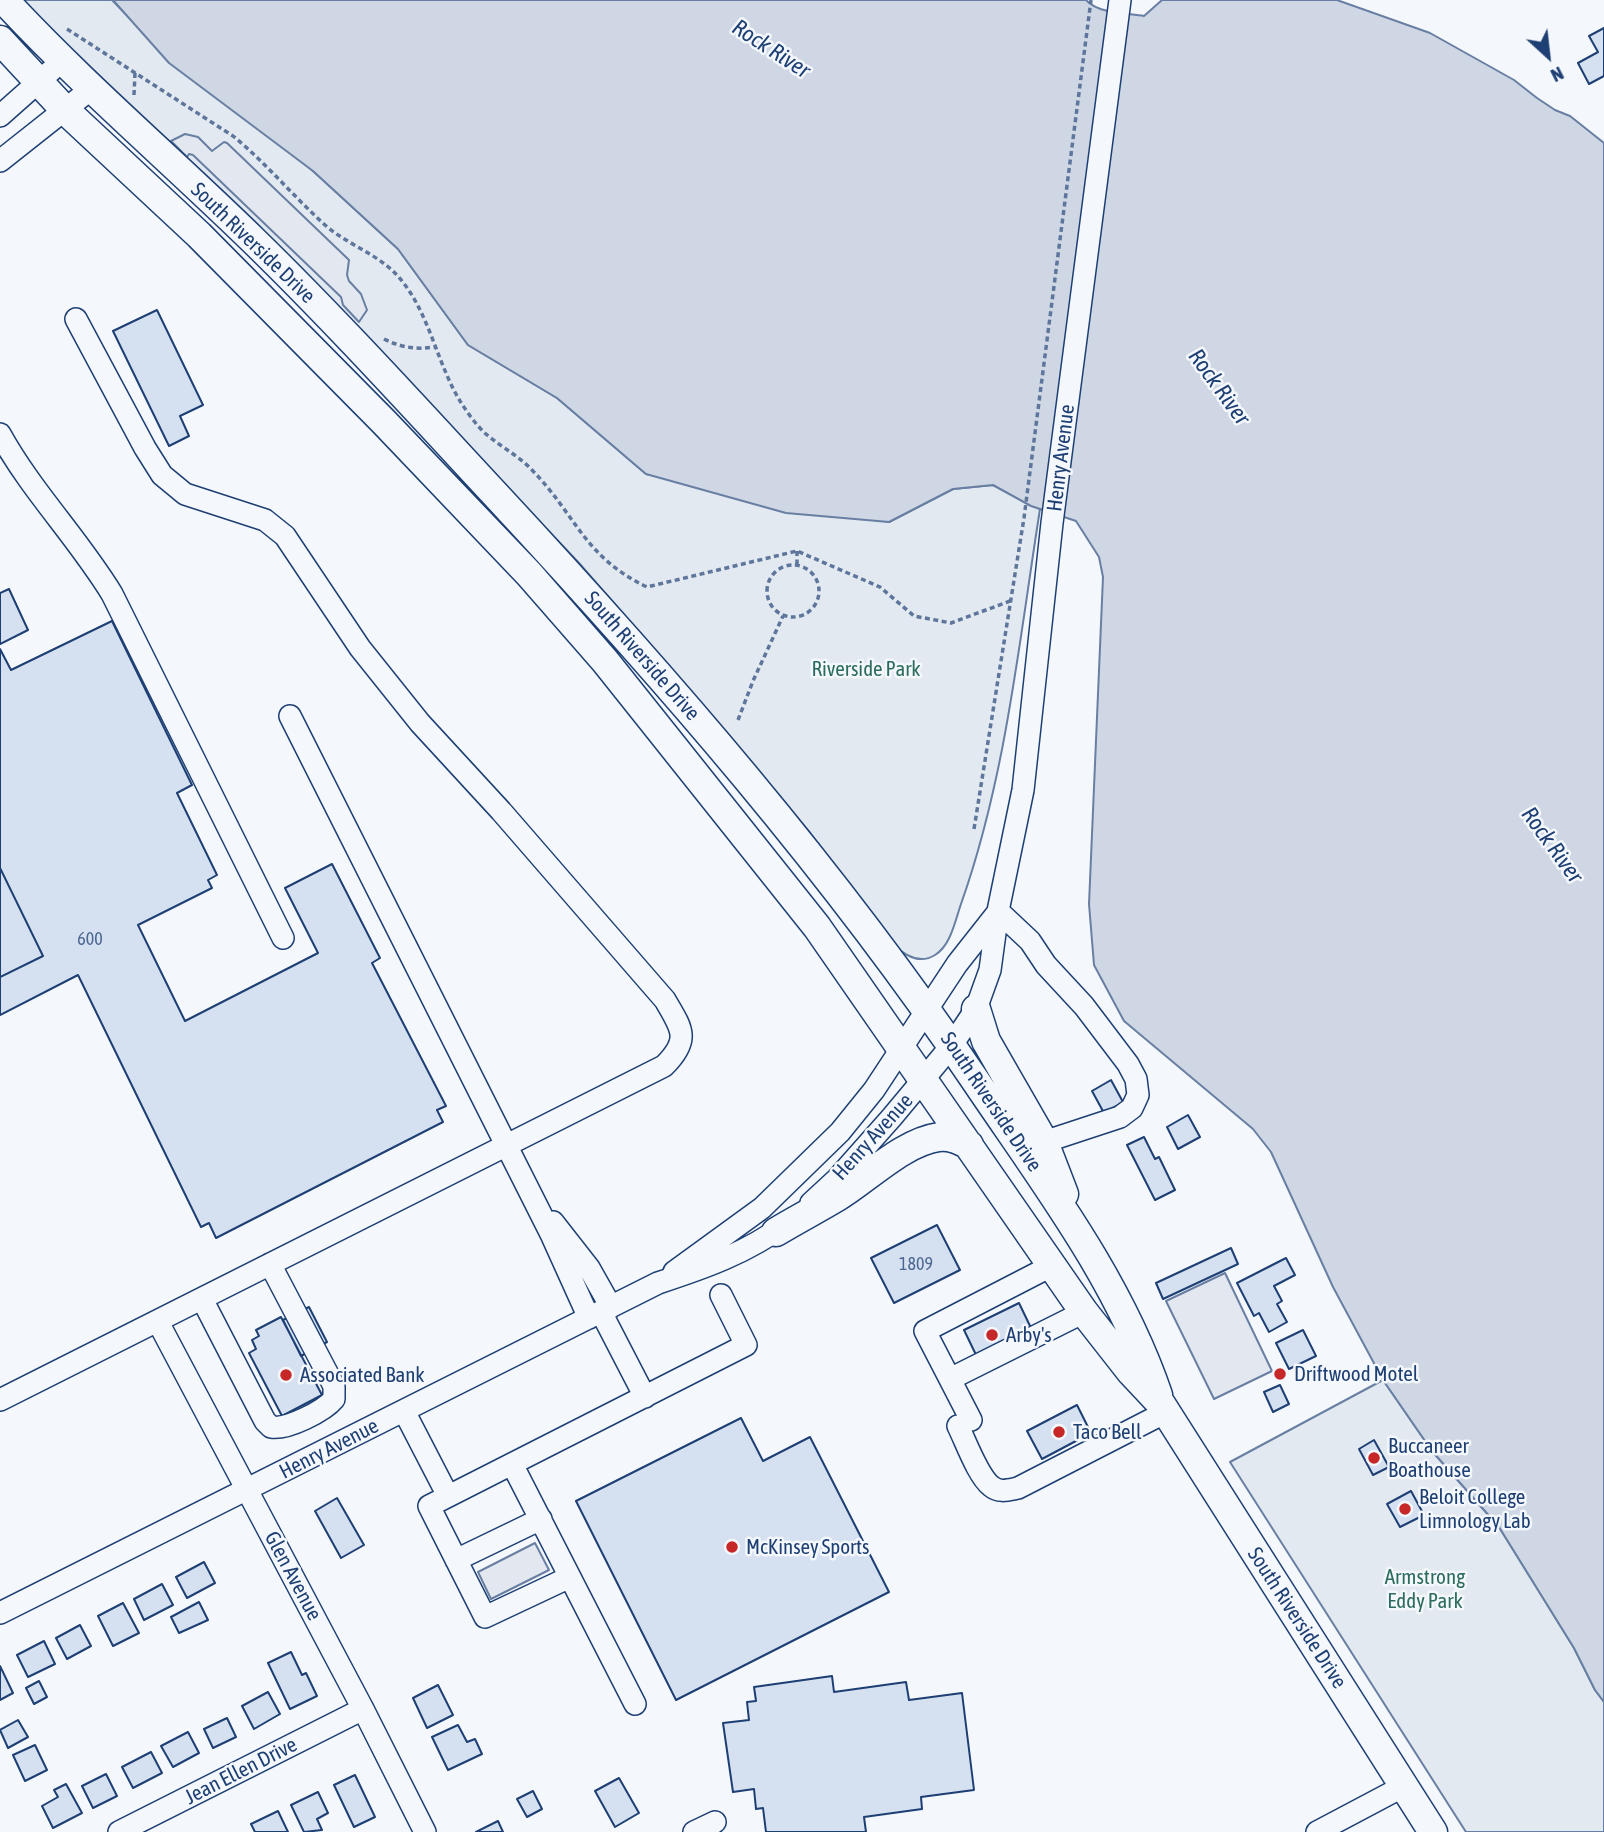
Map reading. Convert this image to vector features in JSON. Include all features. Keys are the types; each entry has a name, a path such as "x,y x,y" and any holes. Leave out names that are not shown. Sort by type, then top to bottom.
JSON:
{"main road":[{"name":"South Riverside Drive","path":"4,0 62,61 254,241 339,327 594,600 675,691 928,1009 1074,1227 1129,1321 1163,1408"},
{"name":"South Riverside Drive","path":"0,40 65,110 237,274 384,422 529,574 653,720 793,896 925,1079 1084,1312 1131,1373 1163,1408 1433,1832"},
{"path":"976,1009 986,1041 1044,1142 1074,1227"},
{"path":"776,1232 921,1143 948,1137 970,1145"}],"street":[{"name":"Henry Avenue","path":"0,1613 658,1283 720,1263 776,1232 837,1179 952,1045 976,1009 990,970 998,911 1023,790 1052,523 1121,2"},
{"path":"0,116 62,61"},
{"path":"0,161 91,89"},
{"path":"0,1400 664,1066 679,1048 683,1037 682,1028 666,1000 378,672 285,536 265,520 186,494 162,475 76,319"},
{"path":"0,434 20,470 92,560 112,594 283,938"},
{"path":"290,716 531,1196 589,1268 600,1312 645,1396"},
{"path":"998,911 1030,941 1045,965 1084,1006 1128,1064 1136,1079 1138,1095 1132,1108 1120,1117 1044,1142"},
{"name":"Henry Avenue","path":"658,1283 751,1217 794,1180 852,1118 957,964 998,911"},
{"path":"202,1299 265,1421 271,1427 284,1427 327,1406 334,1399 334,1386 270,1264"},
{"path":"1051,1266 925,1331 950,1379 985,1479 992,1488 1004,1492 1018,1488 1163,1408"},
{"path":"570,1577 485,1617 429,1506 746,1345 721,1295"},
{"path":"950,1379 1084,1312"},
{"name":"Glen Avenue","path":"158,1322 248,1489 425,1832"},
{"path":"404,1411 448,1496"},
{"path":"512,1464 635,1704"},
{"path":"456,1560 541,1519"},
{"name":"Jean Ellen Drive","path":"119,1832 363,1709"},
{"path":"1317,1832 1404,1786"},
{"path":"694,1832 715,1822"}],"path":[{"path":"974,830 1024,518 1091,0"},
{"path":"59,22 77,37 233,136 256,155 325,224 402,279 415,300 460,400 476,423 532,470 594,550 610,566 632,580 647,587 797,551 880,587 914,616 951,623 1010,601"},
{"path":"376,334 402,347 435,347"},
{"path":"797,551 797,565"},
{"path":"797,565 813,573 819,590 818,598 808,613 783,616 770,606 767,597 768,581 780,568 797,565"},
{"path":"738,720 783,616"}],"green space":[{"name":"Riverside Park","path":"23,0 112,0 139,28 313,171 398,249 468,345 557,398 646,474 889,522 953,489 993,485 1040,509 1010,709 989,807 954,925 949,939 940,951 929,958 918,959 902,952 893,944 811,834 579,563 423,399 83,63"},
{"name":"Armstrong Eddy Park","path":"1383,1380 1432,1451 1499,1527 1604,1702 1604,1832 1466,1832 1230,1462"}],"shaded area":[{"path":"185,134 198,137 212,151 224,142 227,143 349,260 349,281 361,294 367,310 359,322 343,305 341,297 193,155 189,154 187,157 171,141"},
{"path":"1225,1273 1272,1371 1214,1399 1166,1301"},
{"path":"535,1543 549,1570 491,1599 478,1572"}],"water":[{"name":"Rock River","path":"113,0 1086,0 1105,10 1144,16 1162,0 1337,0 1430,33 1514,80 1555,110 1570,116 1604,143 1604,1702 1499,1527 1432,1451 1383,1380 1333,1287 1271,1152 1253,1129 1124,1021 1094,965 1089,904 1103,577 1099,557 1076,521 1031,506 993,485 953,489 889,522 786,513 646,474 557,398 468,345 398,249 313,171 169,63"}],"building":[{"path":"1604,28 1604,76 1589,84 1578,63 1598,52 1589,36"},
{"path":"157,310 203,405 180,416 189,436 169,446 113,331"},
{"path":"9,589 28,630 0,644 0,593"},
{"path":"112,621 192,785 177,793 217,875 208,880 212,888 138,925 185,1021 318,953 285,888 332,864 380,958 372,963 446,1106 437,1110 443,1122 216,1238 209,1223 201,1227 78,975 0,1015 0,977 43,956 0,868 0,649 11,670"},
{"path":"0,868 43,956 0,977"},
{"path":"1111,1080 1123,1102 1104,1113 1092,1091"},
{"path":"1188,1115 1200,1137 1178,1149 1167,1127"},
{"path":"1144,1137 1155,1159 1159,1157 1175,1190 1155,1200 1127,1145"},
{"path":"937,1225 960,1270 894,1303 871,1258"},
{"path":"1231,1248 1238,1264 1163,1299 1156,1283"},
{"path":"1286,1258 1295,1275 1274,1286 1282,1301 1277,1304 1287,1322 1269,1332 1259,1313 1254,1316 1237,1283"},
{"name":"Arby's","path":"1019,1303 1031,1328 978,1359 964,1330"},
{"path":"309,1307 327,1342 301,1356 283,1320"},
{"name":"Associated Bank","path":"281,1317 322,1395 282,1416 249,1353 256,1349 252,1340 259,1336 256,1330"},
{"path":"1303,1330 1316,1356 1289,1369 1276,1343"},
{"path":"1280,1385 1289,1404 1273,1412 1264,1392"},
{"name":"Taco Bell","path":"1077,1405 1091,1433 1042,1459 1027,1431"},
{"name":"McKinsey Sports","path":"741,1418 763,1461 810,1437 889,1592 676,1700 576,1501"},
{"name":"Buccaneer Boathouse","path":"1374,1440 1389,1467 1373,1475 1359,1449"},
{"name":"Beloit College Limnology Lab","path":"1411,1491 1424,1515 1400,1527 1387,1504"},
{"path":"337,1498 364,1545 341,1558 315,1511"},
{"path":"204,1562 215,1583 187,1598 176,1577"},
{"path":"162,1584 173,1605 144,1620 134,1599"},
{"path":"199,1602 208,1620 179,1633 171,1617"},
{"path":"123,1603 139,1633 113,1646 98,1616"},
{"path":"80,1625 91,1646 67,1659 56,1638"},
{"path":"44,1641 55,1664 28,1677 17,1655"},
{"path":"291,1652 302,1675 306,1673 317,1696 290,1709 268,1663"},
{"path":"0,1666 13,1693 0,1700"},
{"path":"832,1676 834,1692 906,1682 909,1700 962,1693 974,1790 921,1797 922,1809 864,1817 866,1832 766,1832 763,1808 756,1809 754,1789 733,1792 723,1723 749,1720 747,1702 756,1701 754,1687"},
{"path":"39,1681 47,1697 34,1704 26,1688"},
{"path":"438,1685 453,1715 427,1728 413,1698"},
{"path":"268,1692 280,1714 254,1729 242,1706"},
{"path":"227,1718 236,1737 213,1748 204,1729"},
{"path":"18,1720 28,1737 8,1748 0,1730"},
{"path":"458,1725 467,1742 475,1739 482,1754 448,1770 432,1737"},
{"path":"188,1732 199,1753 173,1767 161,1746"},
{"path":"35,1745 47,1770 25,1781 13,1755"},
{"path":"151,1752 162,1773 133,1788 122,1767"},
{"path":"106,1774 117,1796 93,1808 82,1786"},
{"path":"355,1775 375,1817 354,1827 334,1785"},
{"path":"619,1778 639,1813 615,1827 595,1791"},
{"path":"66,1784 82,1813 53,1828 42,1806 58,1797 54,1790"},
{"path":"533,1791 542,1809 527,1817 517,1799"},
{"path":"318,1792 328,1813 317,1819 322,1830 304,1832 291,1805"},
{"path":"278,1811 288,1832 255,1832 251,1824"},
{"path":"498,1821 503,1832 476,1832"}],"place":[{"name":"Arby's","path":"992,1335"},
{"name":"Driftwood Motel","path":"1280,1374"},
{"name":"Associated Bank","path":"286,1375"},
{"name":"Taco Bell","path":"1059,1432"},
{"name":"Buccaneer Boathouse","path":"1374,1458"},
{"name":"Beloit College Limnology Lab","path":"1405,1509"},
{"name":"McKinsey Sports","path":"732,1547"}]}
